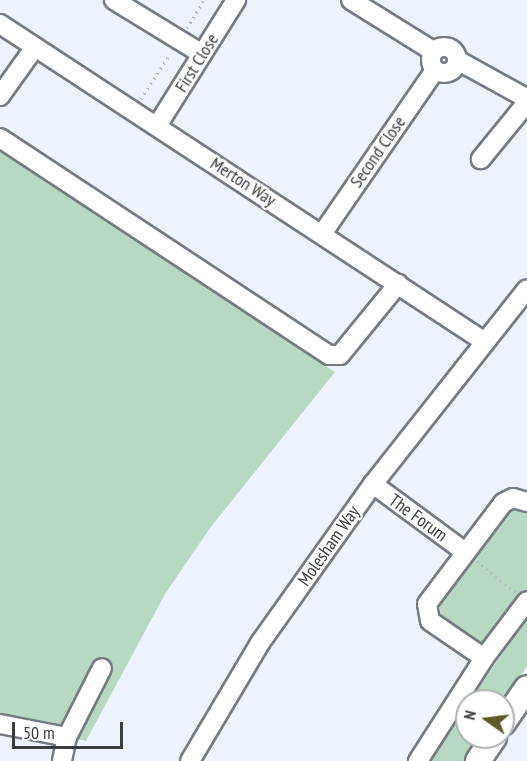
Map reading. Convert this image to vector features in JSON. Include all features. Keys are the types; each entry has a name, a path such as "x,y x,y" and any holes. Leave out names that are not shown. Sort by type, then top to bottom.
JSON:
{"main road":[{"path":"515,706 527,688"}],"street":[{"path":"114,0 202,54"},
{"name":"First Close","path":"158,126 236,0"},
{"path":"351,0 433,51 448,47 457,60 524,98 525,105 481,159"},
{"name":"Merton Way","path":"0,24 486,342"},
{"path":"0,96 35,47"},
{"path":"433,51 430,59 435,70 449,72 457,60"},
{"name":"Second Close","path":"322,234 435,70"},
{"path":"0,138 328,356 340,355 398,284"},
{"name":"Molesham Way","path":"190,761 260,644 373,484 527,289"},
{"name":"The Forum","path":"373,484 464,551"},
{"name":"The Forum","path":"484,658 430,621 426,613 427,604 464,551 502,503 513,498 527,502"},
{"path":"418,761 484,658 527,601"},
{"path":"62,761 68,737 102,668"},
{"path":"0,724 68,737"}],"path":[{"path":"134,111 204,0"},
{"path":"464,551 527,601"}],"green space":[{"path":"0,144 335,372 210,528 165,594 86,741 0,719"},
{"path":"520,508 527,510 527,590 485,645 478,647 441,622 439,595 506,511"},
{"path":"527,619 527,666 512,689 477,689"},
{"path":"455,722 455,749 475,749 467,761 431,761"}]}
